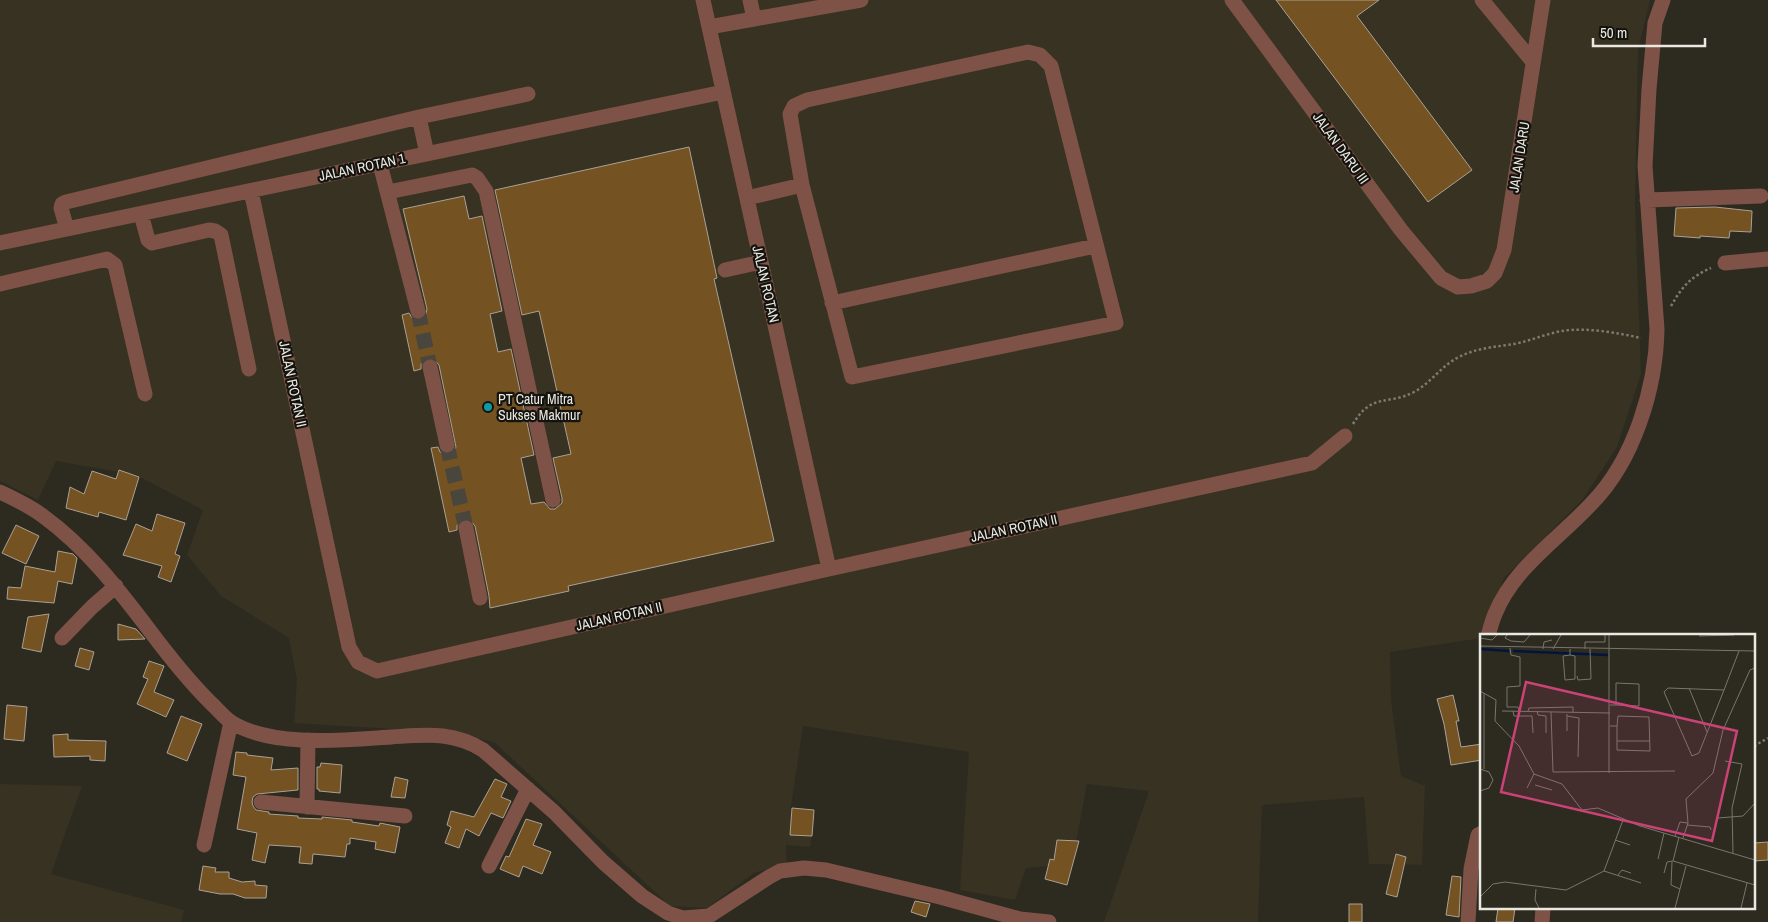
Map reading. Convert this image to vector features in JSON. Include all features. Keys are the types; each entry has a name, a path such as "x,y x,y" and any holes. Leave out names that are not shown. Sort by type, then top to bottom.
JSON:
{"street":[{"name":"JALAN ROTAN","path":"703,0 829,569"},
{"path":"750,0 754,19"},
{"path":"709,27 861,0"},
{"name":"JALAN DARU III","path":"1232,0 1402,230 1441,278 1458,287"},
{"path":"1482,0 1533,62"},
{"name":"JALAN DARU","path":"1458,287 1471,286 1487,280 1495,272 1504,250 1543,0"},
{"path":"1489,634 1495,614 1523,570 1592,504 1616,472 1640,421 1655,367 1657,329 1645,166 1649,88 1656,23 1663,0"},
{"path":"1028,52 1040,55 1051,66 1095,246 1116,322 852,377 802,185 790,114 794,106 807,100 1028,52"},
{"name":"JALAN ROTAN 1","path":"0,243 723,92"},
{"path":"67,229 61,208 62,204 66,202 419,117 528,94"},
{"path":"419,117 427,154"},
{"path":"380,164 418,311"},
{"path":"388,192 472,176 477,178 486,191 553,500"},
{"path":"747,198 802,185"},
{"name":"JALAN ROTAN II","path":"251,191 350,647 358,662 377,671 1312,463 1345,436"},
{"path":"1647,200 1761,196"},
{"path":"141,214 148,240 152,243 209,230 216,231 221,235 249,369"},
{"path":"832,304 1095,246"},
{"path":"1725,263 1768,258"},
{"path":"0,284 107,259 112,261 115,265 145,394"},
{"path":"725,270 761,262"},
{"path":"430,368 448,445"},
{"path":"0,492 23,503 58,528 81,548 116,586 178,667 231,722 248,730 286,739 347,740 436,735 456,738 472,744 483,750 554,812 603,862 642,896 668,913 683,918 709,916 774,874 804,868 826,870 940,896 1019,920 1049,922"},
{"path":"466,528 480,598"},
{"path":"62,638 92,607 116,586"},
{"path":"204,845 217,777 231,722"},
{"path":"307,807 308,740"},
{"path":"489,866 528,789"},
{"path":"261,802 405,816"},
{"path":"1468,922 1472,869 1478,835 1480,834"}],"path":[{"path":"1670,307 1688,281 1701,272 1725,263"},
{"path":"1345,436 1356,419 1368,406 1378,401 1411,393 1425,386 1457,358 1479,348 1526,341 1564,331 1597,331 1646,339 1657,348"},
{"path":"1756,745 1768,738"}],"shaded area":[{"path":"0,0 1650,0 1638,50 1635,204 1641,374 1617,447 1583,499 1504,578 1483,634 1480,634 1480,638 1390,652 1391,700 1401,776 1425,786 1422,865 1369,864 1364,797 1262,805 1258,922 1104,922 1149,791 1087,784 1072,864 1026,868 1015,900 960,890 969,752 803,726 790,814 815,816 810,847 786,845 787,864 754,873 707,908 670,906 494,742 442,732 294,723 297,680 289,638 221,596 187,555 203,510 136,475 56,461 38,500 0,481"},
{"path":"0,784 82,786 51,874 184,910 181,922 0,922"}],"building":[{"path":"1276,0 1379,0 1357,16 1472,170 1428,202"},
{"path":"689,147 717,278 714,279 774,541 568,586 569,591 490,608 475,526 469,519 464,519 457,525 457,530 449,532 431,448 438,447 440,452 449,454 456,447 439,365 433,358 428,358 421,364 421,369 414,371 402,315 409,313 412,318 420,320 425,317 427,309 403,209 464,196 469,219 482,216 502,311 490,314 498,352 511,349 534,455 521,458 531,504 544,502 550,509 555,509 562,503 562,498 553,458 571,454 539,311 522,315 495,190"},
{"path":"1715,207 1752,211 1751,232 1730,231 1729,238 1674,236 1676,208"},
{"path":"119,470 139,477 126,520 99,512 98,517 66,508 70,487 84,494 92,471 116,479"},
{"path":"157,514 185,523 175,554 180,556 171,582 158,577 162,566 123,555 136,524 152,531"},
{"path":"16,525 39,536 26,564 2,553"},
{"path":"58,551 73,554 77,558 72,584 58,581 54,603 7,599 8,587 21,588 25,566 55,572"},
{"path":"49,614 41,652 22,648 28,617"},
{"path":"118,624 136,629 145,639 118,640"},
{"path":"80,648 94,652 89,670 75,666"},
{"path":"149,661 164,666 154,692 174,700 166,717 137,704 148,679 143,677"},
{"path":"1453,695 1459,721 1456,721 1461,747 1480,744 1480,760 1451,765 1444,724 1437,699"},
{"path":"7,705 27,707 24,741 4,739"},
{"path":"181,716 202,724 187,761 167,753"},
{"path":"68,734 68,740 106,741 105,761 90,760 90,756 54,757 53,735"},
{"path":"236,752 273,758 271,770 298,768 298,790 257,794 253,797 252,802 256,810 269,812 269,814 298,816 298,818 322,819 322,817 352,820 352,822 379,826 380,823 400,827 395,853 375,849 376,842 350,838 350,844 347,844 345,857 313,854 312,864 299,863 301,847 269,845 265,863 252,860 257,833 237,829 246,777 233,775"},
{"path":"321,763 342,765 340,793 319,791 317,789 317,767 320,767"},
{"path":"395,777 408,780 405,798 391,797"},
{"path":"495,779 507,784 501,797 511,801 503,818 491,813 479,836 466,829 459,848 445,843 451,827 447,825 451,811 474,817"},
{"path":"792,808 814,810 812,836 790,835"},
{"path":"526,819 542,824 533,845 551,852 542,874 523,866 519,877 500,869 506,856 509,857"},
{"path":"1057,840 1079,841 1067,885 1045,879 1050,859 1054,860"},
{"path":"1768,842 1768,860 1756,861 1756,843"},
{"path":"1396,854 1406,857 1397,897 1386,894"},
{"path":"203,866 216,868 215,872 229,872 229,878 242,882 255,881 255,885 267,886 266,898 245,898 233,894 220,894 199,890"},
{"path":"1452,876 1461,877 1459,917 1446,915"},
{"path":"915,901 930,904 926,917 911,912"},
{"path":"1349,904 1362,904 1362,922 1349,922"},
{"path":"1498,910 1515,910 1513,922 1496,922"}],"tunnel":[{"path":"418,311 430,367"},
{"path":"447,445 466,528"}],"place":[{"name":"PT Catur Mitra Sukses Makmur","path":"488,407"}]}
